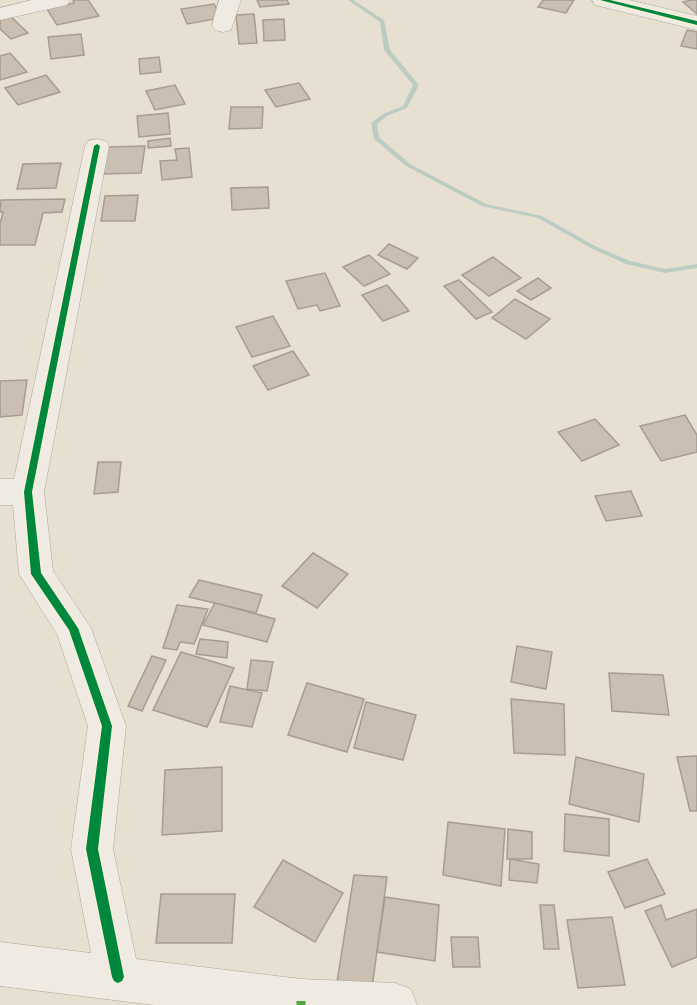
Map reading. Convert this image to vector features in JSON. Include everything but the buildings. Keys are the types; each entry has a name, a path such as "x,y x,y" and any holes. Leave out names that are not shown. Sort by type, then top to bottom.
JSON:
{"street":[{"path":"0,14 59,0"},
{"path":"223,25 230,0"},
{"path":"603,0 697,23"},
{"path":"97,146 14,492 36,574 74,628 107,726 92,849 118,977"},
{"path":"0,964 301,1001 395,1005"}],"waterway":[{"path":"350,0 382,21 387,50 416,85 405,107 385,115 374,123 376,138 408,165 484,205 540,217 593,247 628,263 665,271 697,266"}],"cycle path":[{"path":"603,0 697,23"},
{"path":"97,146 28,492 36,574 73,628 107,726 92,849 118,977"}]}
